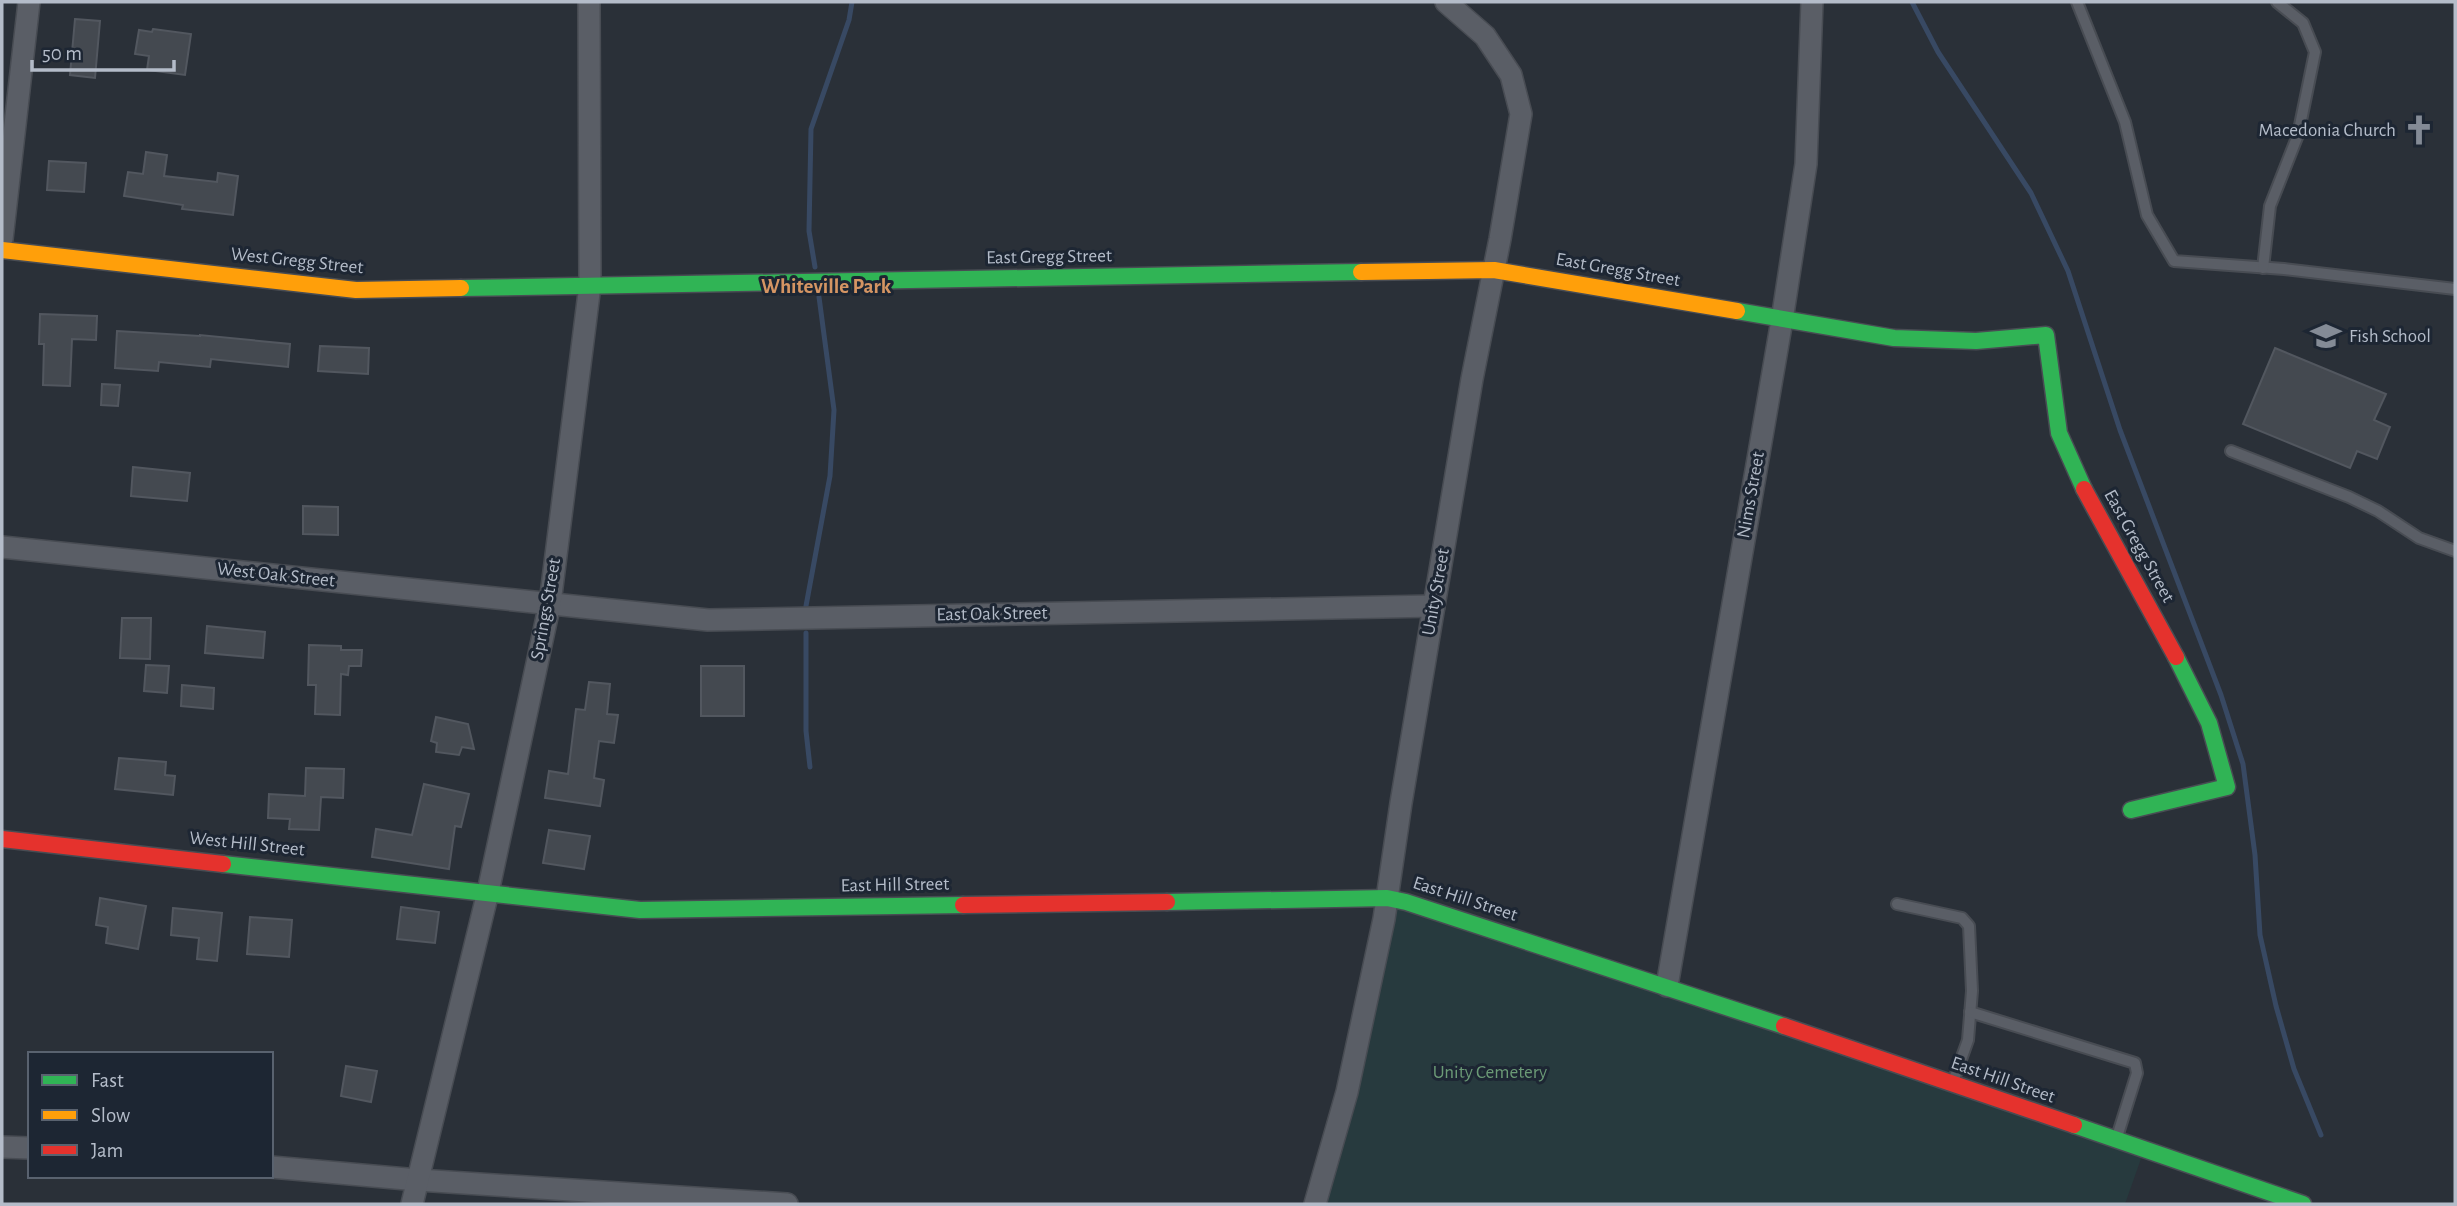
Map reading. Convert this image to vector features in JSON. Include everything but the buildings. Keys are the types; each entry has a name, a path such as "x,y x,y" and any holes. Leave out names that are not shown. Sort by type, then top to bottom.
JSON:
{"street":[{"path":"2,239 29,2"},
{"name":"Springs Street","path":"412,1204 488,892 550,603 590,285 589,2"},
{"name":"Unity Street","path":"1315,1204 1347,1091 1387,898 1472,379 1521,114 1511,75 1485,36 1446,2"},
{"name":"Nims Street","path":"1667,986 1782,320 1806,163 1812,2"},
{"name":"West Gregg Street","path":"2,250 356,290 590,285"},
{"name":"East Gregg Street","path":"590,285 1494,270 1894,338 1976,341 2046,335 2059,433 2090,501 2187,676 2209,723 2227,787 2131,810"},
{"name":"West Oak Street","path":"2,547 550,603"},
{"name":"East Oak Street","path":"550,603 708,620 1434,606"},
{"name":"West Hill Street","path":"2,838 488,892"},
{"name":"East Hill Street","path":"488,892 640,910 1387,898 1667,986 2116,1141 2272,1200 2303,1204"},
{"path":"2,1147 28,1148"},
{"path":"273,1167 418,1180 786,1204"}],"lane":[{"path":"2077,2 2125,122 2147,215 2174,261 2455,289"},
{"path":"2263,268 2270,206 2298,135 2315,52 2303,23 2277,2"},
{"path":"2231,451 2349,497 2378,510 2419,538 2455,551"},
{"path":"1897,904 1962,918 1969,926 1972,991 1968,1040 1952,1085"},
{"path":"1970,1012 2135,1063 2137,1073 2116,1141"}],"green space":[{"name":"Unity Cemetery","path":"1389,902 2143,1153 2125,1204 1319,1204"}],"waterway":[{"path":"815,267 809,231 811,129 849,20 852,2"},
{"path":"1912,2 1938,52 2031,193 2068,271 2120,430 2221,695 2243,764 2255,855 2260,935 2294,1069 2321,1135"},
{"path":"806,606 830,476 834,410 819,297"},
{"path":"806,633 806,731 810,767"}],"traffic: fast":[{"path":"461,288 1361,272"},
{"path":"1737,311 1894,338 1976,341 2046,335 2059,433 2084,489"},
{"path":"2131,810 2227,787 2209,723 2176,657"},
{"path":"223,864 640,910 963,905"},
{"path":"1167,902 1387,898 1784,1026"},
{"path":"2074,1125 2303,1204"}],"traffic: slow":[{"path":"2,250 356,290 461,288"},
{"path":"1361,272 1494,270 1737,311"}],"traffic: jam":[{"path":"2084,489 2176,657"},
{"path":"2,839 223,864"},
{"path":"963,905 1167,902"},
{"path":"1784,1026 2074,1125"}],"place":[{"name":"Macedonia Church","path":"2419,130"},
{"name":"Fish School","path":"2326,336"}],"district":[{"name":"Whiteville Park","path":"826,286"}]}
